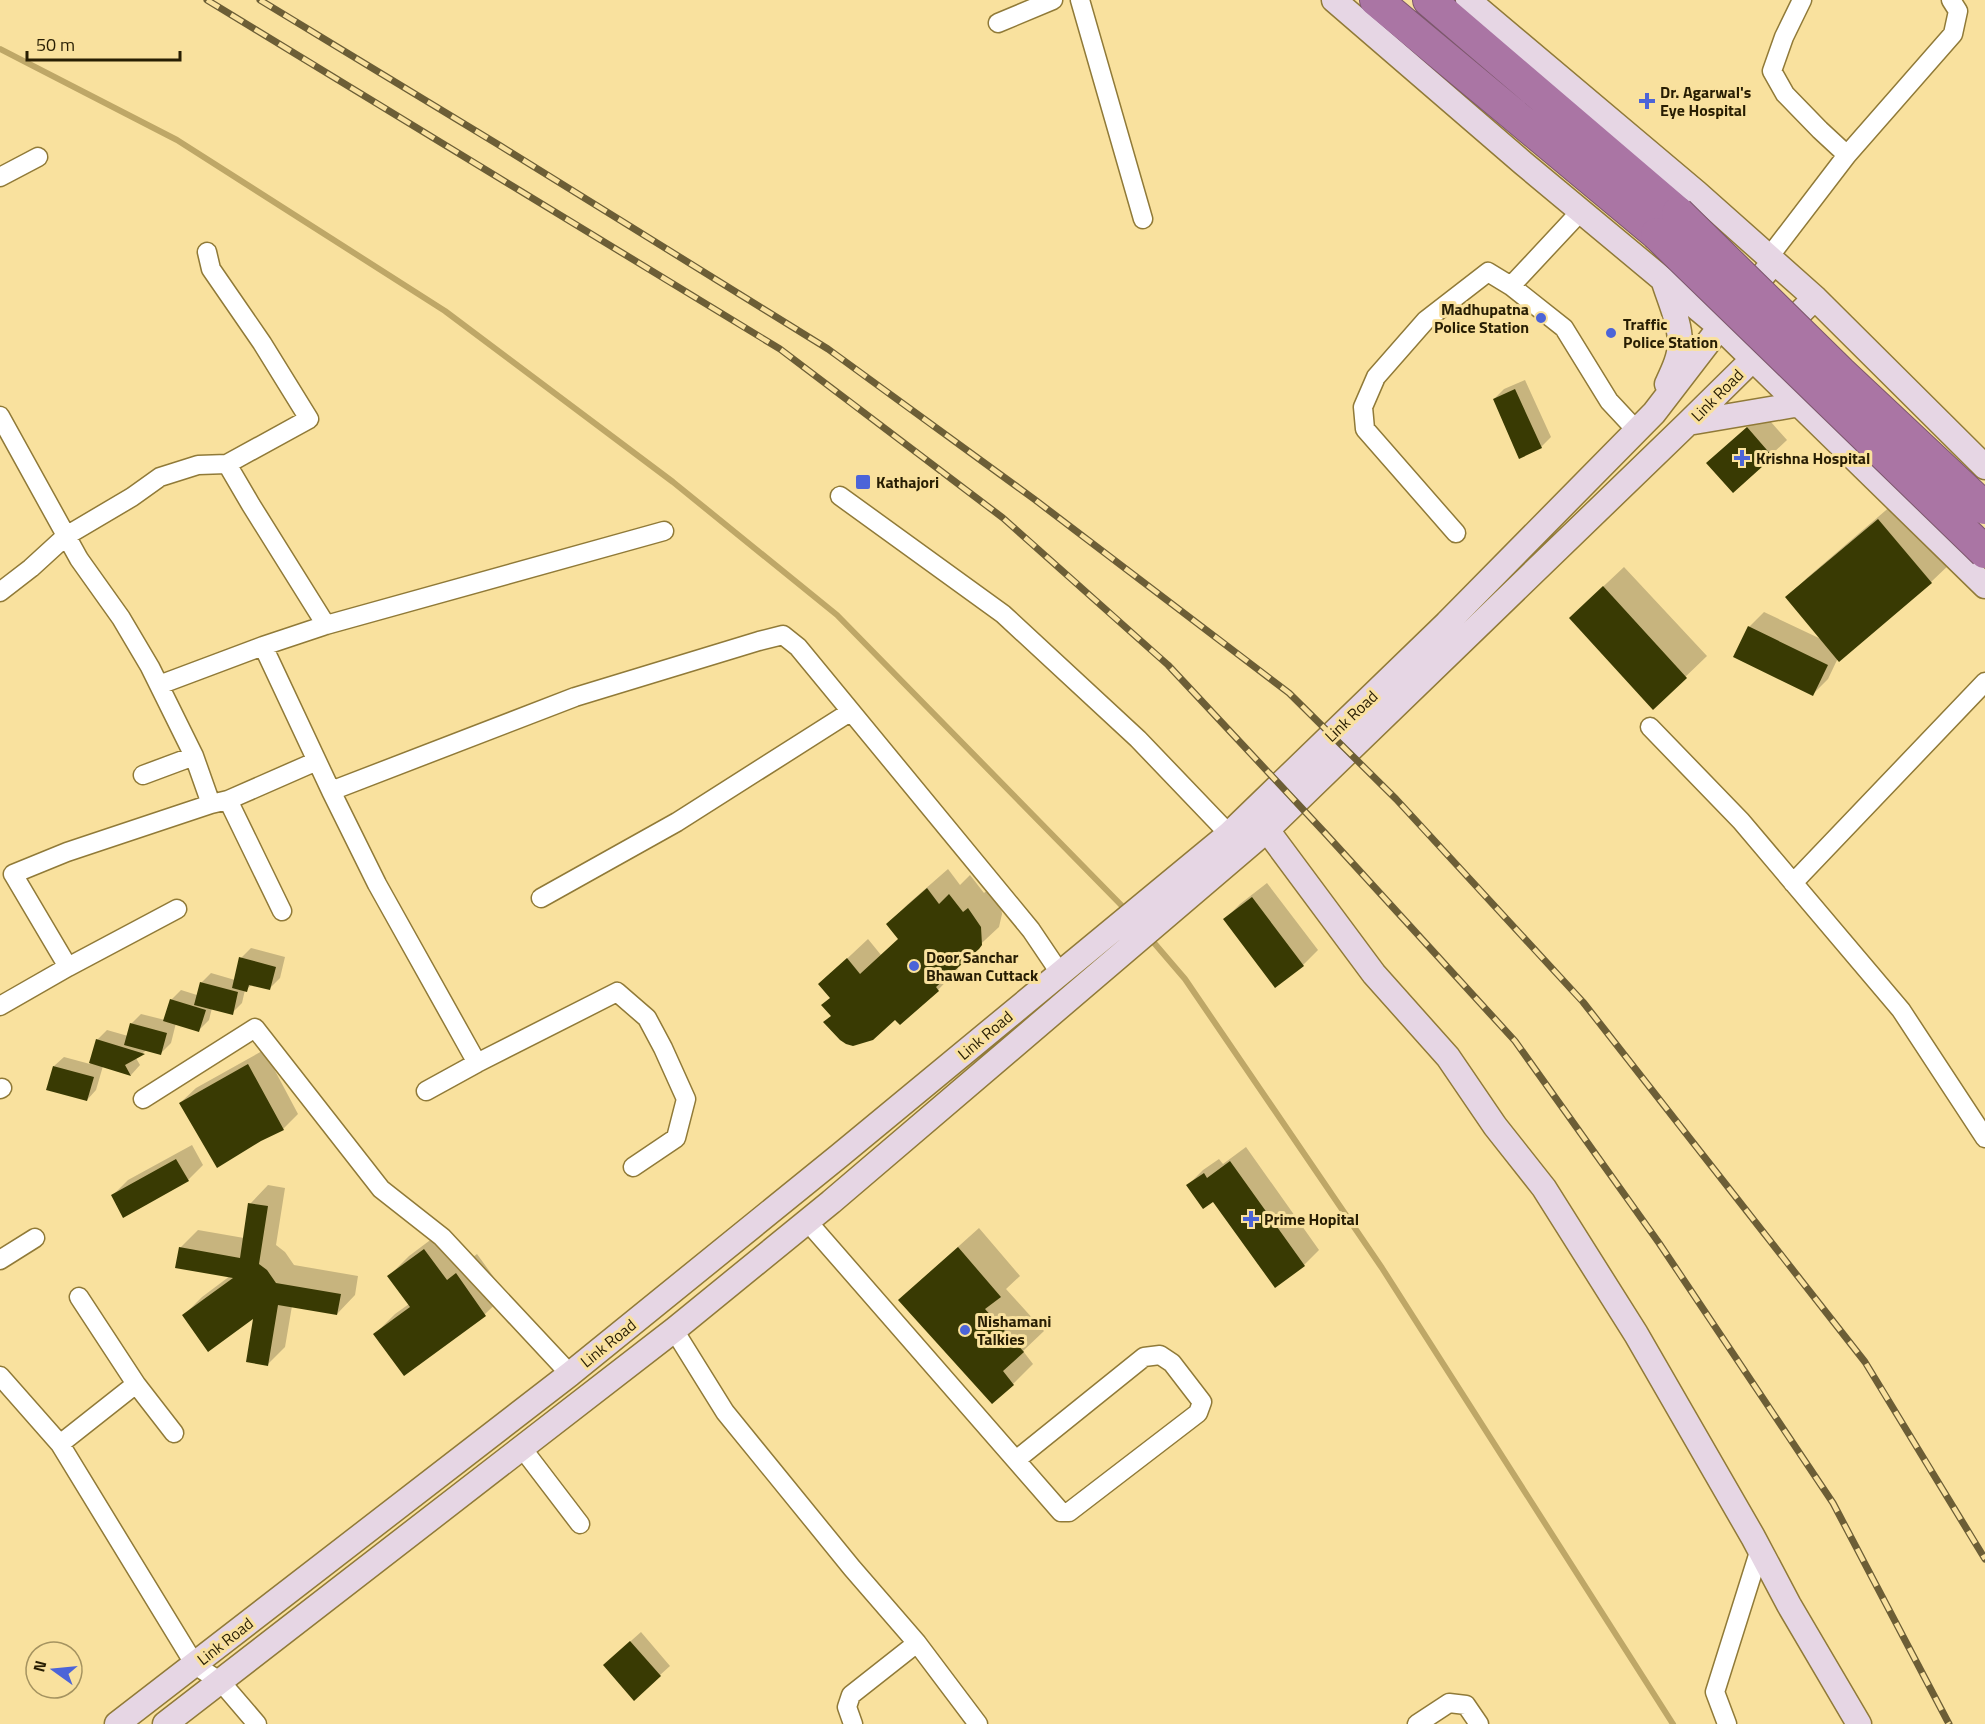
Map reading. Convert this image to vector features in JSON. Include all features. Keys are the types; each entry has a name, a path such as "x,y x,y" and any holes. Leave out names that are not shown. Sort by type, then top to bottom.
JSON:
{"highway":[{"path":"1376,0 1667,223 1985,552"},
{"path":"1429,0 1667,223 1841,373 1985,508"}],"main road":[{"path":"1334,0 1720,327 1985,586"},
{"path":"1468,0 1696,193 1815,298 1985,467"},
{"name":"Link Road","path":"165,1724 674,1330 807,1221 1113,960 1154,911 1229,834 1447,623 1654,413 1771,260"},
{"path":"1654,413 1676,364 1680,344 1676,320 1663,279"},
{"name":"Link Road","path":"117,1724 570,1374 1100,940 1154,911 1267,831 1815,298"},
{"path":"1688,423 1800,404"},
{"path":"1267,831 1374,974 1448,1057 1495,1126 1544,1188 1636,1334 1859,1724"}],"street":[{"path":"998,22 1053,0"},
{"path":"1080,0 1143,219"},
{"path":"1802,0 1784,37 1772,71 1785,94 1847,154"},
{"path":"1771,260 1847,154 1953,34 1958,11 1956,0"},
{"path":"0,177 38,157"},
{"path":"1510,286 1581,211"},
{"path":"0,592 66,536 132,497 160,477 198,465 227,464 309,419 262,343 217,279 211,269 207,252"},
{"path":"1456,533 1365,429 1363,407 1376,377 1426,320 1488,272 1564,328 1609,401 1637,431"},
{"path":"0,416 79,559 120,618 159,685 194,756 282,911"},
{"path":"227,464 326,625"},
{"path":"840,496 1003,614 1138,739 1229,834"},
{"path":"159,685 326,625 664,531"},
{"path":"331,791 575,697 759,640 783,636 798,647 1030,930 1060,973"},
{"path":"263,646 377,884 477,1063"},
{"path":"1793,883 1985,682"},
{"path":"541,898 677,822 850,712"},
{"path":"1650,728 1741,821 1901,1010 1985,1138"},
{"path":"143,775 194,756"},
{"path":"68,967 13,874 67,852 220,802 317,761"},
{"path":"0,1006 177,909"},
{"path":"426,1091 617,992 646,1018 663,1048 686,1099 676,1138 633,1167"},
{"path":"143,1099 255,1028 381,1189 442,1237 570,1374"},
{"path":"807,1221 1057,1510 1069,1512 1198,1413 1202,1402 1172,1363 1160,1355 1144,1357 1016,1460"},
{"path":"0,1260 35,1238"},
{"path":"79,1297 136,1384 174,1433"},
{"path":"674,1330 725,1412 852,1568 917,1642 978,1724"},
{"path":"0,1376 60,1444 195,1665 221,1682 256,1724"},
{"path":"60,1444 136,1384"},
{"path":"522,1448 580,1524"},
{"path":"1727,1724 1715,1692 1760,1550"},
{"path":"853,1724 847,1707 851,1695 917,1642"},
{"path":"1417,1724 1449,1703 1466,1705 1479,1724"}],"building":[{"path":"1515,389 1542,448 1519,459 1493,399"},
{"path":"1747,427 1773,457 1733,493 1706,463"},
{"path":"1878,519 1932,583 1839,662 1785,597"},
{"path":"1603,586 1687,678 1653,710 1569,618"},
{"path":"1748,626 1828,665 1813,696 1733,657"},
{"name":"Door Sanchar Bhawan Cuttack","path":"927,888 939,904 949,894 963,912 968,908 981,927 982,945 936,987 939,991 900,1025 895,1020 873,1040 853,1046 846,1044 823,1022 831,1016 821,1005 830,998 818,984 847,958 860,974 898,939 886,924"},
{"path":"1252,897 1304,966 1275,988 1223,919"},
{"path":"239,957 276,967 270,990 249,985 247,992 232,988"},
{"path":"200,982 238,992 233,1015 194,1005"},
{"path":"170,999 206,1010 199,1032 163,1021"},
{"path":"130,1023 167,1033 161,1055 124,1045"},
{"path":"96,1039 145,1054 125,1065 131,1076 89,1063"},
{"path":"248,1064 284,1130 217,1168 179,1103"},
{"path":"53,1066 94,1077 87,1101 46,1090"},
{"path":"176,1159 189,1181 123,1218 111,1195"},
{"path":"1230,1161 1305,1266 1275,1288 1213,1202 1203,1209 1186,1185 1204,1173 1207,1178"},
{"path":"248,1203 268,1206 259,1264 267,1270 276,1283 341,1294 337,1315 278,1305 268,1366 246,1362 253,1319 208,1352 182,1315 233,1278 175,1268 179,1247 240,1258"},
{"name":"Nishamani Talkies","path":"958,1247 1001,1297 985,1309 1024,1352 1003,1371 1014,1385 992,1404 898,1300"},
{"path":"424,1249 447,1280 456,1273 486,1316 404,1376 373,1334 410,1307 387,1276"},
{"path":"630,1641 661,1676 634,1701 603,1665"}],"waterway":[{"path":"0,49 177,140 445,311 673,482 837,615 1127,911"},
{"path":"1149,937 1185,979 1382,1268 1673,1724"}],"railway":[{"path":"207,0 780,349 1003,518 1168,665 1515,1041 1659,1243 1833,1503 1949,1724"},
{"path":"260,0 828,349 1034,499 1289,693 1396,799 1583,1002 1865,1362 1985,1559"}],"place":[{"name":"Dr. Agarwal's Eye Hospital","path":"1647,101"},
{"name":"Madhupatna Police Station","path":"1541,318"},
{"name":"Traffic Police Station","path":"1611,333"},
{"name":"Krishna Hospital","path":"1742,458"},
{"name":"Kathajori","path":"863,482"},
{"name":"Door Sanchar Bhawan Cuttack","path":"914,966"},
{"name":"Prime Hopital","path":"1251,1219"},
{"name":"Nishamani Talkies","path":"965,1330"}]}
